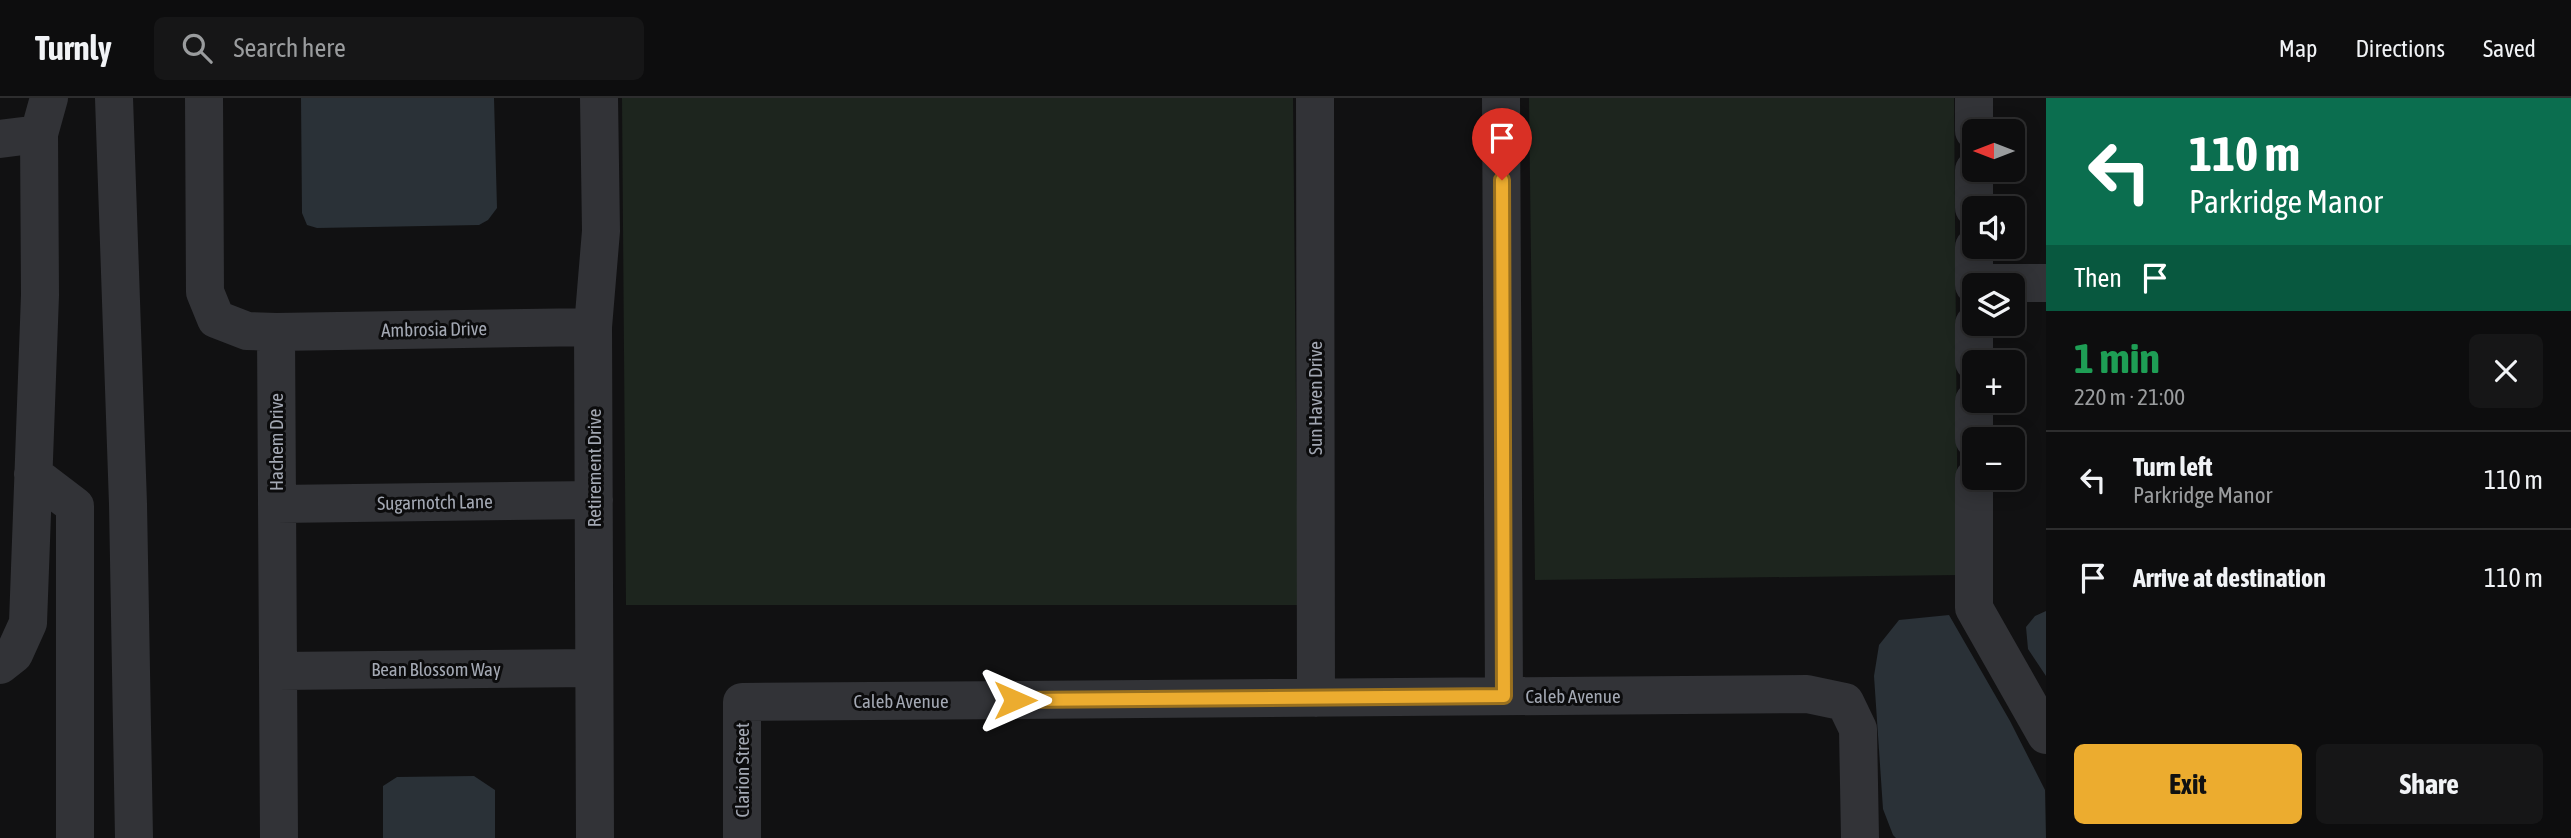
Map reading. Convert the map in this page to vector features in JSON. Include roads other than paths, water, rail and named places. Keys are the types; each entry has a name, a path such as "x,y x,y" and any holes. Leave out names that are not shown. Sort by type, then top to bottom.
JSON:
{"street":[{"path":"0,665 14,654 27,624 40,295 40,134 48,98"},
{"path":"114,98 128,491 134,838"},
{"path":"204,98 205,292 216,319 247,331 276,332"},
{"name":"Retirement Drive","path":"595,838 593,327 601,231 599,98"},
{"name":"Sun Haven Drive","path":"1315,98 1316,698"},
{"path":"1501,98 1504,696"},
{"path":"1974,98 1974,119"},
{"path":"0,139 40,134"},
{"path":"1974,272 2046,283"},
{"name":"Ambrosia Drive","path":"276,332 593,327"},
{"name":"Hachem Drive","path":"276,332 279,838"},
{"path":"33,474 75,506 75,838"},
{"path":"1974,490 1974,608 2046,734"},
{"name":"Sugarnotch Lane","path":"277,505 594,500"},
{"name":"Bean Blossom Way","path":"278,671 594,668"},
{"name":"Caleb Avenue","path":"742,702 1807,694 1845,702 1858,729 1860,838"},
{"name":"Clarion Street","path":"742,702 742,838"}]}
